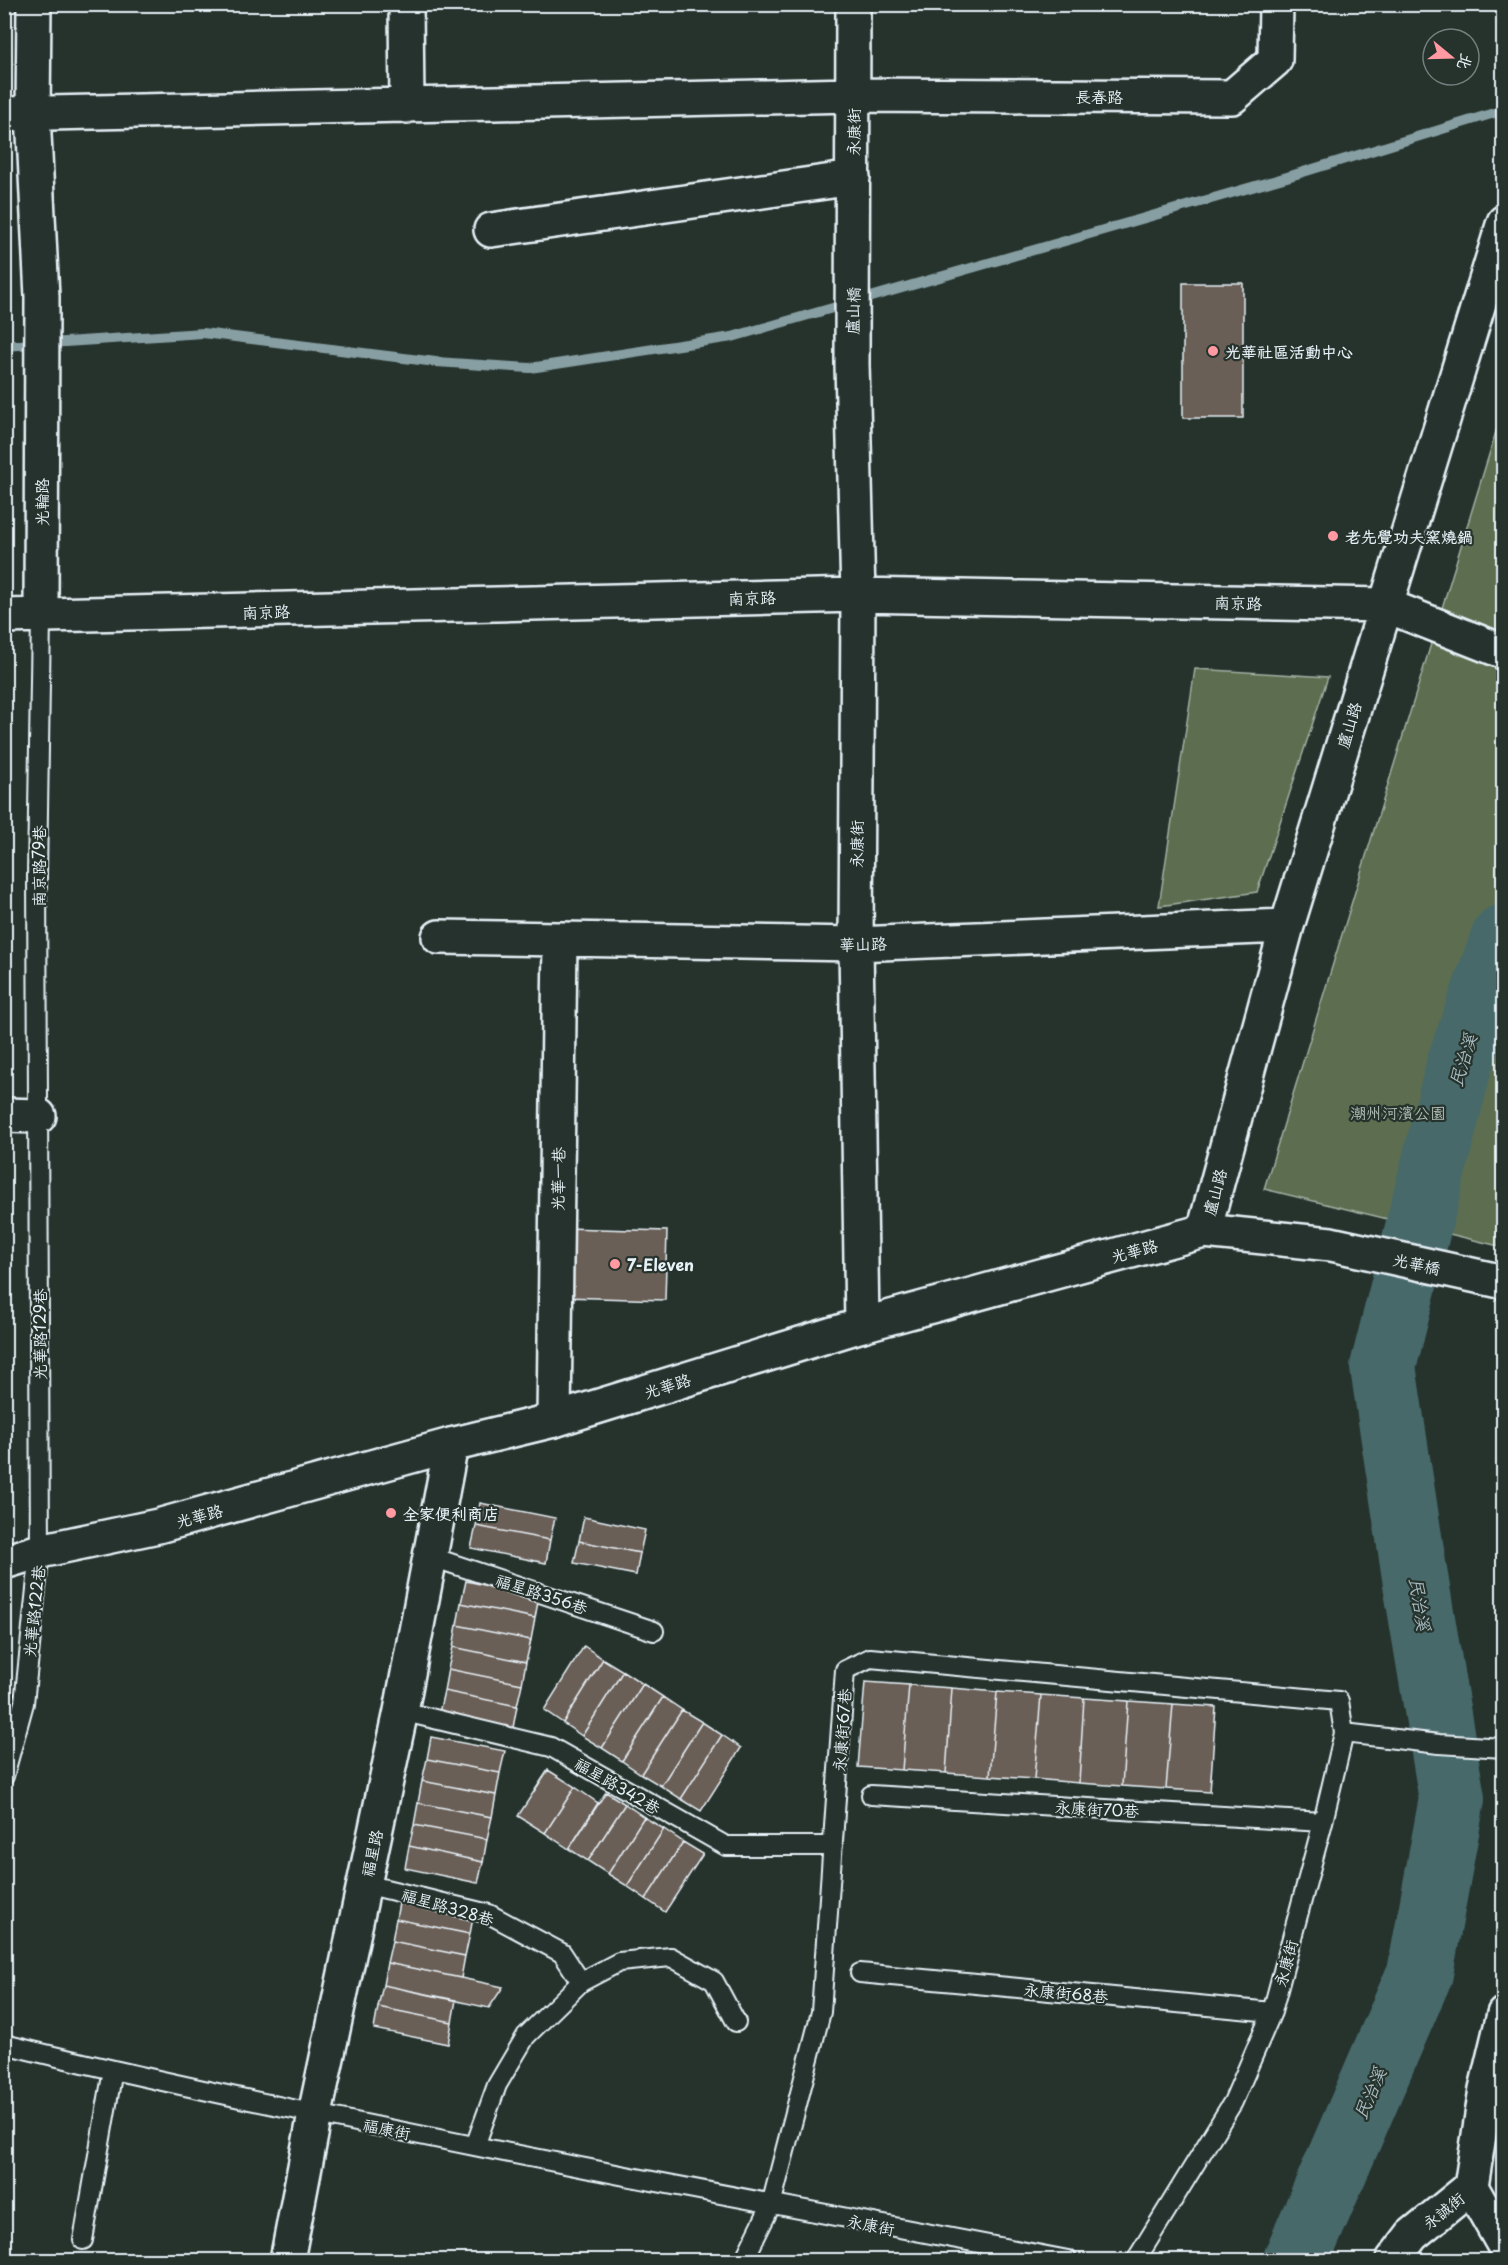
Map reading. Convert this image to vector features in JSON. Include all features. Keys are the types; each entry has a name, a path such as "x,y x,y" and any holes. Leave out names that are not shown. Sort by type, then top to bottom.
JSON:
{"street":[{"path":"19,114 34,4"},
{"path":"406,4 407,106"},
{"name":"永康街","path":"853,4 853,259"},
{"name":"長春路","path":"19,114 853,95 1232,97 1275,60 1276,4"},
{"name":"光輪路","path":"19,114 42,297 41,617"},
{"path":"491,230 853,178"},
{"name":"盧山路","path":"1204,1231 1287,926 1503,222"},
{"name":"盧山橋","path":"852,364 853,259"},
{"name":"永康街","path":"852,364 858,595 855,944 862,1325"},
{"name":"南京路","path":"4,616 41,617 858,595 1385,604 1498,649"},
{"name":"華山路","path":"439,937 855,944 1287,926"},
{"name":"光華一巷","path":"554,1420 560,939"},
{"path":"4,1115 39,1116"},
{"name":"光華路","path":"4,1562 40,1551 158,1526 451,1445 554,1420 862,1325 1204,1231 1331,1244"},
{"name":"光華橋","path":"1331,1244 1503,1282"},
{"name":"福星路","path":"287,2260 315,2114 401,1711 451,1445"},
{"path":"1503,2014 1486,2089 1472,2187 1503,2245"},
{"name":"永誠街","path":"1393,2260 1412,2235 1472,2187"}],"lane":[{"name":"南京路79巷","path":"39,1116 37,876 41,617"},
{"name":"光華路129巷","path":"39,1116 40,1551"},
{"name":"光華路122巷","path":"4,1776 24,1703 40,1551"},
{"name":"福星路356巷","path":"429,1556 654,1630"},
{"name":"永康街67巷","path":"771,2205 821,2012 845,1670 870,1658 1339,1701 1344,1732"},
{"name":"福星路342巷","path":"401,1711 551,1747 726,1846 833,1846"},
{"path":"1344,1732 1439,1744 1503,1748"},
{"name":"永康街","path":"1136,2260 1233,2102 1272,2012 1323,1822 1344,1732"},
{"name":"永康街70巷","path":"871,1795 1323,1822"},
{"name":"福星路328巷","path":"365,1884 489,1914 562,1953 581,1982"},
{"path":"475,2146 497,2085 526,2037 581,1982 619,1962 671,1957 714,1981 736,2022"},
{"name":"永康街68巷","path":"860,1972 1272,2012"},
{"name":"福康街","path":"4,2044 315,2114 771,2205"},
{"path":"83,2240 112,2070"},
{"path":"744,2260 771,2205"},
{"name":"永康街","path":"771,2205 1068,2260"}],"green space":[{"name":"潮州河濱公園","path":"1503,409 1503,1247 1264,1189"},
{"path":"1195,669 1328,677 1257,892 1159,906"}],"building":[{"name":"光華社區活動中心","path":"1183,283 1243,283 1243,418 1183,418"},
{"name":"7-Eleven","path":"565,1228 667,1231 665,1300 563,1297"},
{"path":"480,1503 555,1518 550,1540 476,1526"},
{"path":"584,1517 645,1530 640,1553 579,1541"},
{"path":"476,1526 550,1540 546,1563 471,1548"},
{"path":"579,1541 640,1553 636,1575 574,1563"},
{"path":"466,1581 539,1596 535,1618 461,1603"},
{"path":"461,1603 535,1618 531,1640 457,1625"},
{"path":"457,1625 531,1640 526,1662 453,1647"},
{"path":"584,1646 603,1659 563,1723 544,1710"},
{"path":"453,1647 526,1662 522,1684 448,1669"},
{"path":"603,1659 623,1671 582,1736 563,1723"},
{"path":"448,1669 522,1684 517,1706 444,1691"},
{"path":"623,1671 643,1684 602,1748 582,1736"},
{"path":"865,1682 909,1685 902,1770 858,1767"},
{"path":"643,1684 663,1697 622,1761 602,1748"},
{"path":"909,1685 952,1688 946,1773 902,1770"},
{"path":"952,1688 997,1692 990,1776 946,1773"},
{"path":"444,1691 517,1706 513,1728 439,1713"},
{"path":"997,1692 1041,1695 1034,1779 990,1776"},
{"path":"1041,1695 1084,1698 1079,1783 1034,1779"},
{"path":"663,1697 682,1710 641,1774 622,1761"},
{"path":"1084,1698 1128,1701 1122,1786 1079,1783"},
{"path":"1128,1701 1173,1704 1166,1789 1122,1786"},
{"path":"1173,1704 1216,1707 1210,1792 1166,1789"},
{"path":"682,1710 702,1722 661,1786 641,1774"},
{"path":"702,1722 722,1735 681,1799 661,1786"},
{"path":"722,1735 741,1748 701,1811 681,1799"},
{"path":"431,1737 505,1751 500,1773 427,1759"},
{"path":"427,1759 500,1773 496,1795 422,1781"},
{"path":"548,1770 575,1787 545,1833 518,1816"},
{"path":"422,1781 496,1795 492,1817 418,1803"},
{"path":"575,1787 598,1803 569,1849 545,1833"},
{"path":"606,1792 625,1804 588,1861 569,1849"},
{"path":"418,1803 492,1817 487,1839 414,1825"},
{"path":"625,1804 644,1817 608,1874 588,1861"},
{"path":"644,1817 664,1829 627,1886 608,1874"},
{"path":"414,1825 487,1839 483,1862 409,1846"},
{"path":"664,1829 683,1842 646,1899 627,1886"},
{"path":"683,1842 703,1854 665,1912 646,1899"},
{"path":"409,1846 483,1862 478,1883 405,1868"},
{"path":"400,1898 474,1912 470,1934 396,1919"},
{"path":"396,1919 470,1934 465,1956 392,1941"},
{"path":"392,1941 465,1956 461,1978 387,1963"},
{"path":"387,1963 503,1987 489,2008 383,1985"},
{"path":"383,1985 456,2000 452,2022 378,2007"},
{"path":"378,2007 452,2022 448,2044 374,2029"}],"waterway":[{"path":"4,346 203,333 436,362 530,368 732,337 1287,177 1504,110"},
{"name":"民治溪","path":"1296,2260 1420,1973 1452,1799 1383,1367 1460,1062 1504,937"}],"place":[{"name":"光華社區活動中心","path":"1213,351"},
{"name":"老先覺功夫窯燒鍋","path":"1333,536"},
{"name":"7-Eleven","path":"615,1264"},
{"name":"全家便利商店","path":"391,1513"}]}
